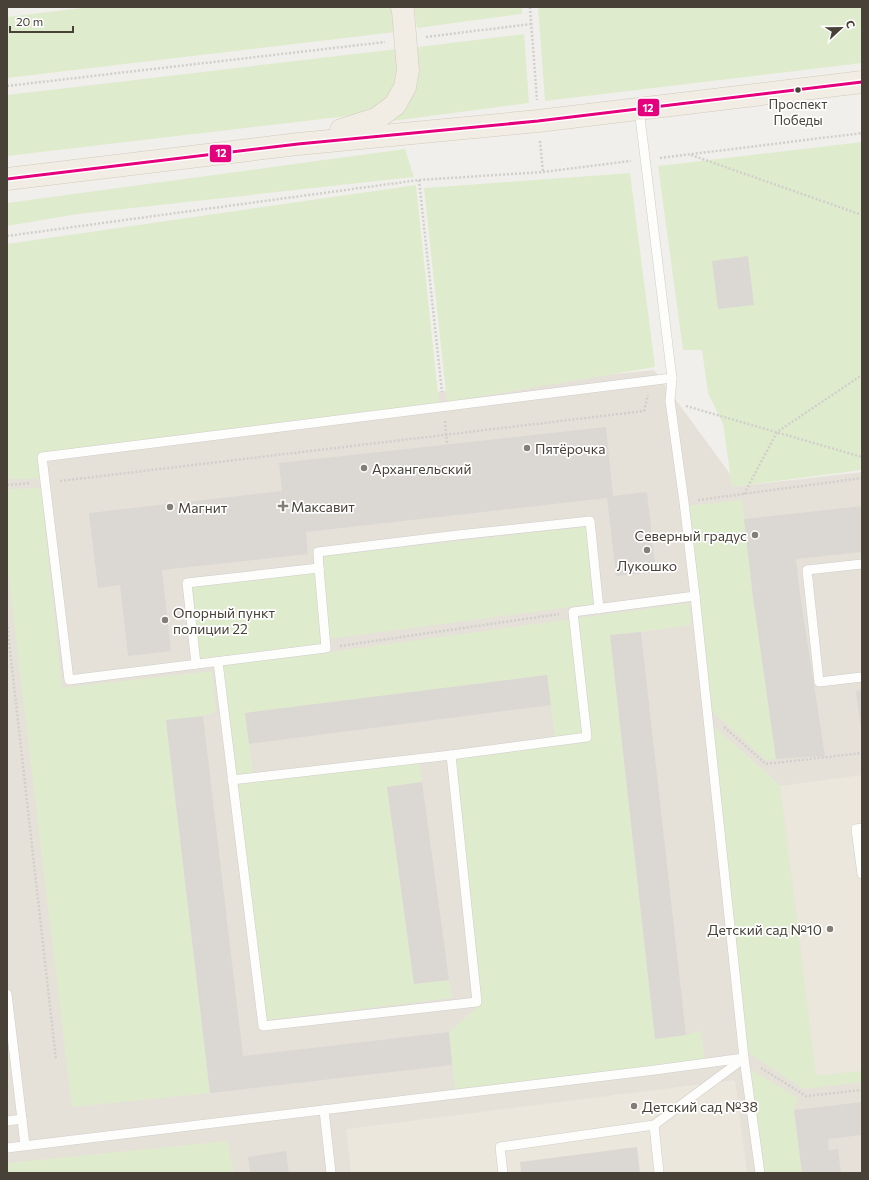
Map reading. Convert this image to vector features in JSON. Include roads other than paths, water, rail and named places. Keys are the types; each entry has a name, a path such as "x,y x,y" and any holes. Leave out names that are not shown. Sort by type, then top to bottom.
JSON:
{"main road":[{"path":"298,144 376,119 395,104 405,87 408,70 402,7"},
{"path":"7,179 298,144 538,120 862,82"}],"lane":[{"path":"639,108 672,378 670,401 695,596 744,1058 760,1173"},
{"path":"600,609 590,521 318,552 326,648 69,680 42,457 672,378"},
{"path":"862,564 807,570 820,682 862,677"},
{"path":"196,664 187,583 319,568"},
{"path":"232,780 451,755 587,737 573,612 695,596"},
{"path":"218,662 263,1026 477,1002 451,755"},
{"path":"862,828 856,829 862,874"},
{"path":"7,994 25,1146"},
{"path":"7,1148 744,1058"},
{"path":"504,1173 500,1147 654,1125 744,1058"},
{"path":"324,1110 331,1173"},
{"path":"7,1120 22,1119"},
{"path":"654,1125 660,1173"}],"place":[{"name":"Проспект Победы","path":"798,90"},
{"name":"Пятёрочка","path":"527,448"},
{"name":"Архангельский","path":"364,468"},
{"name":"Максавит","path":"283,506"},
{"name":"Магнит","path":"170,507"},
{"name":"Северный градус","path":"755,535"},
{"name":"Лукошко","path":"647,550"},
{"name":"Опорный пункт полиции 22","path":"165,620"},
{"name":"Детский сад №10","path":"830,929"},
{"name":"Детский сад №38","path":"634,1106"}]}
